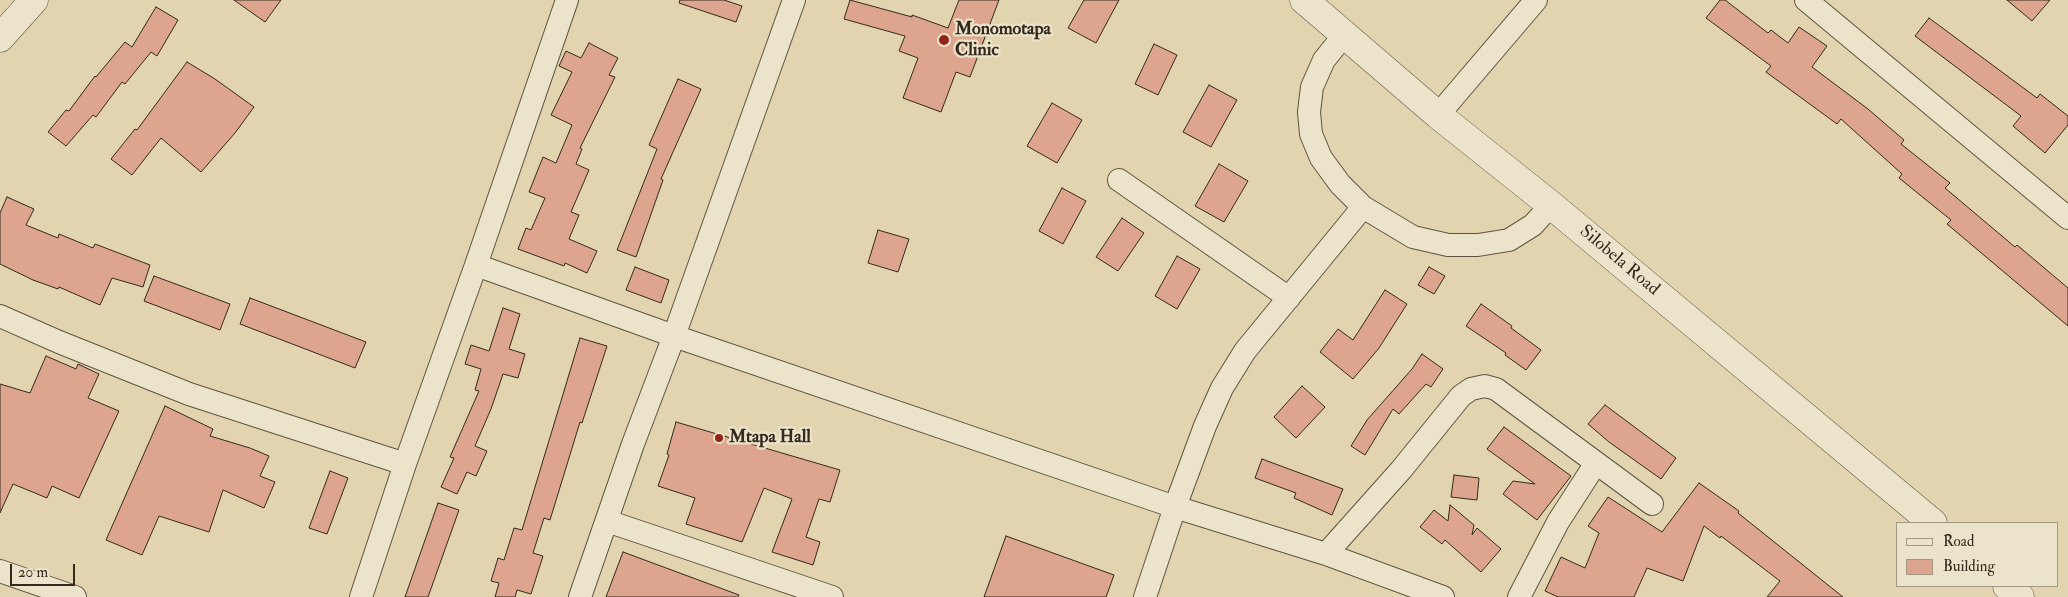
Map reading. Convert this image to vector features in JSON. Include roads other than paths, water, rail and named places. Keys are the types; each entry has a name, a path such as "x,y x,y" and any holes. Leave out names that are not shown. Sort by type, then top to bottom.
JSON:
{"street":[{"path":"0,38 34,0"},
{"path":"361,597 405,464 567,0"},
{"path":"580,597 633,444 674,336 794,0"},
{"name":"Silobela Road","path":"1304,0 1438,115 1552,205 1932,522"},
{"path":"1438,115 1536,0"},
{"path":"1806,0 2068,218"},
{"path":"1345,34 1324,60 1312,87 1309,112 1311,134 1321,158 1340,184 1363,208 1413,236 1448,245 1478,245 1509,240 1533,225 1552,205"},
{"path":"1119,180 1289,298"},
{"path":"1145,597 1174,507 1205,426 1222,388 1245,351 1363,208"},
{"path":"476,265 674,336 1174,507 1326,554 1443,597"},
{"path":"0,316 59,342 189,394 405,464"},
{"path":"1326,554 1401,470 1461,396 1472,388 1485,386 1496,389 1652,504"},
{"path":"1519,597 1558,522 1596,463"},
{"path":"607,521 832,597"},
{"path":"0,571 75,597"},
{"path":"2008,587 2020,597"}],"place":[{"name":"Monomotapa Clinic","path":"944,40"},
{"name":"Mtapa Hall","path":"719,438"}]}
